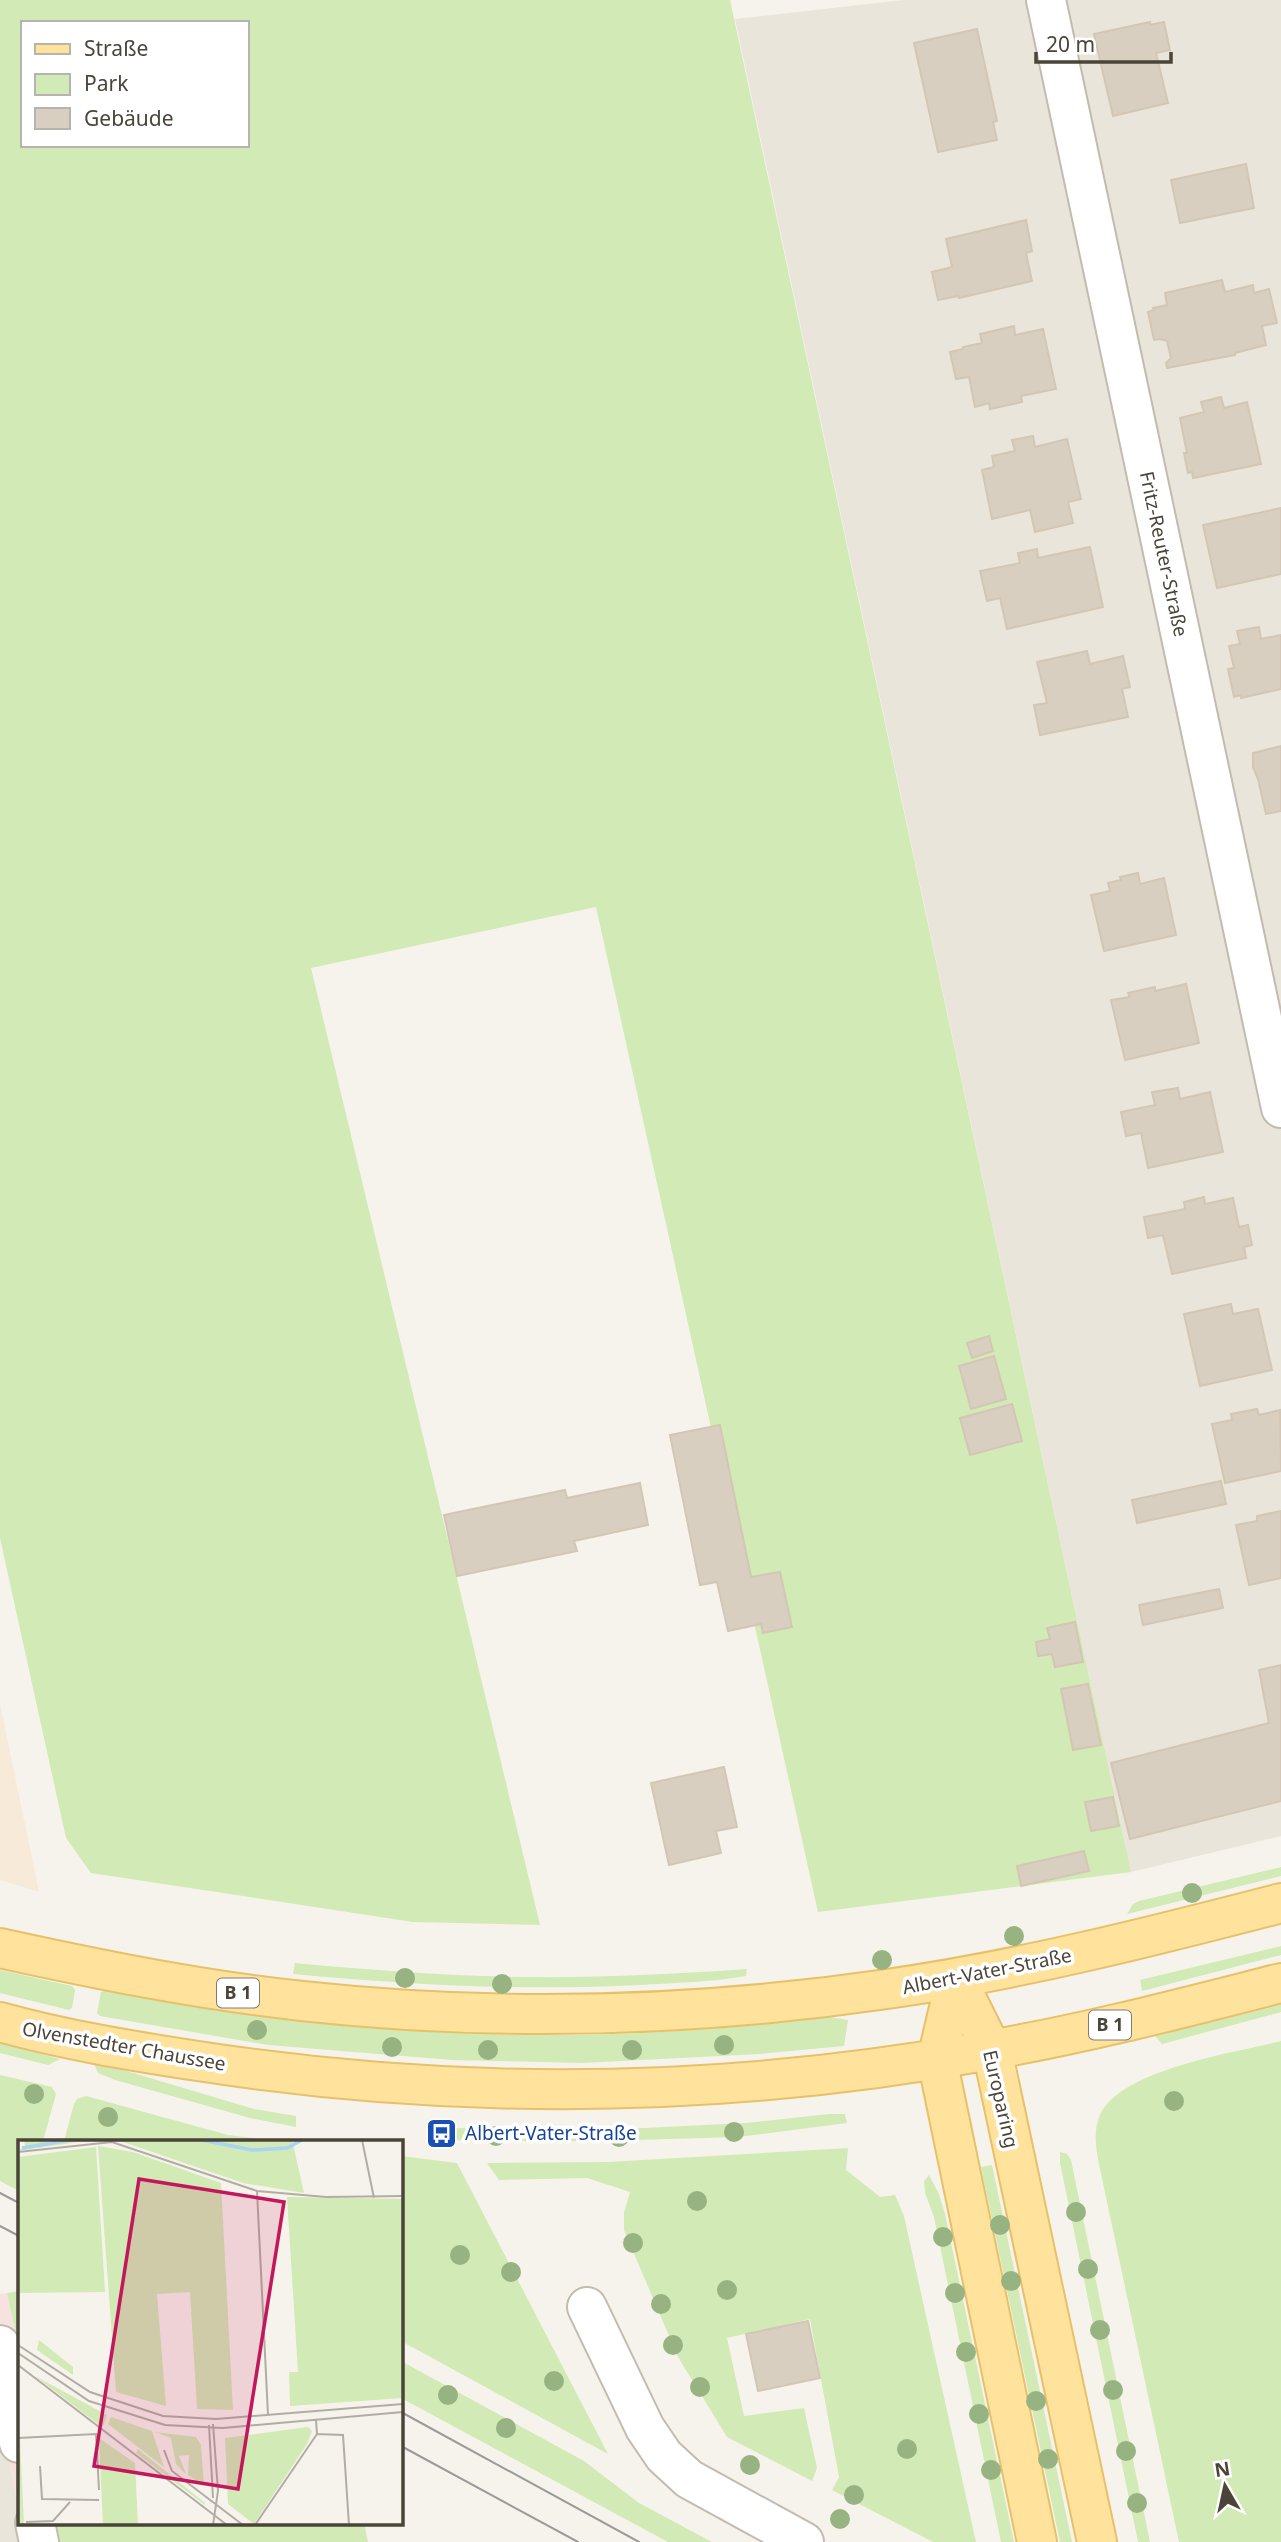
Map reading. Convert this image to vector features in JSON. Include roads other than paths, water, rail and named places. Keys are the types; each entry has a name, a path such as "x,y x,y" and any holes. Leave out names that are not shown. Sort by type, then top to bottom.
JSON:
{"main road":[{"name":"Albert-Vater-Straße","path":"0,1948 93,1969 207,1989 367,2007 590,2013 697,2009 810,1999 956,1979 1114,1947 1281,1903"},
{"name":"Europaring","path":"956,1979 992,2050 1097,2542"},
{"path":"956,1979 937,2059 1037,2542"},
{"name":"B 1","path":"937,2059 1140,2019 1281,1983"},
{"name":"Olvenstedter Chaussee","path":"0,2022 136,2051 247,2069 452,2088 622,2089 767,2081 937,2059"}],"street":[{"name":"Fritz-Reuter-Straße","path":"1046,0 1281,1108"},
{"path":"587,2307 645,2428 670,2463 689,2479 804,2542"},
{"path":"0,2345 18,2438"},
{"path":"35,2524 39,2542"}],"tram line":[{"path":"0,2193 18,2202"},
{"path":"0,2226 18,2235"},
{"path":"402,2413 639,2542"},
{"path":"402,2447 578,2542"}],"place":[{"name":"Albert-Vater-Straße","path":"442,2133"}]}
